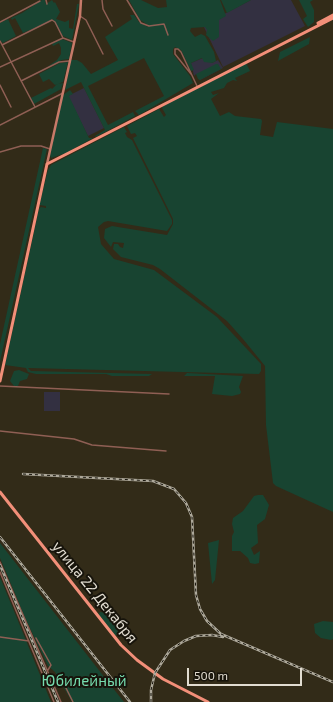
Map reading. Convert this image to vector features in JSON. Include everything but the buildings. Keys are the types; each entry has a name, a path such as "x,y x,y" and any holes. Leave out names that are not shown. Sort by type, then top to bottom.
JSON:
{"main road":[{"path":"0,381 80,16 81,0"},
{"path":"47,164 333,16"},
{"name":"улица 22 Декабря","path":"0,492 121,644 138,660 163,679 208,702"}],"street":[{"path":"46,0 47,4"},
{"path":"102,0 103,9 112,26"},
{"path":"128,0 141,23 149,26 164,24 168,35"},
{"path":"0,22 40,1"},
{"path":"80,16 86,20 103,54"},
{"path":"2,44 52,20 55,22 63,38 74,42"},
{"path":"0,67 63,38"},
{"path":"0,41 35,107"},
{"path":"191,74 174,53 175,49 180,50 197,86"},
{"path":"21,81 59,62 70,61"},
{"path":"0,86 11,107"},
{"path":"0,125 62,93"},
{"path":"0,152 21,146 43,146 50,149"},
{"path":"0,386 169,394"},
{"path":"0,431 74,438 92,445 166,451"},
{"path":"0,562 53,679 61,702"},
{"path":"0,572 54,702"},
{"path":"0,637 29,641"},
{"path":"36,638 51,665 48,670"},
{"path":"53,679 57,676 62,680 73,702"}],"shaded area":[{"path":"251,0 291,0 305,26 223,67 203,25"},
{"path":"203,58 212,63 218,60 223,68 200,80 196,74 194,76 191,63"},
{"path":"84,88 104,128 88,136 68,96"},
{"path":"44,392 60,392 60,411 44,411"}],"green space":[{"path":"42,0 45,0 46,4 52,0 54,3 55,2 60,12 56,19 65,22 69,20 69,28 73,29 77,4 79,4 72,40 63,36 53,20 23,33 15,18 12,20 11,18"},
{"path":"129,0 141,0 158,8 167,7 166,0 220,0 226,16 219,20 219,37 213,41 206,35 207,30 205,27 191,28 190,31 195,37 201,34 205,36 214,52 216,61 212,63 204,62 202,58 191,63 194,70 191,71 181,50 175,47 173,49 173,54 190,76 193,83 139,115 135,111 164,96 144,58 88,86 108,125 133,112 135,116 96,137 95,136 105,130 81,82 65,90 71,60 77,60 82,63 91,74 118,60 105,37 132,19 130,15 134,15 139,22 148,27 148,25 140,20"},
{"path":"221,0 251,0 227,13"},
{"path":"299,0 313,0 310,2 314,10 314,22 308,27 303,19 307,16"},
{"path":"8,19 16,36 3,43 0,40 0,23"},
{"path":"310,37 309,44 278,61 280,52"},
{"path":"62,39 72,43 69,59 62,60 47,67 57,60 61,54 59,43 53,46 52,44"},
{"path":"68,62 63,82 55,85 49,79 43,82 39,74 60,63"},
{"path":"246,63 250,71 235,78 237,81 233,80 227,83 224,88 211,92 213,95 219,93 211,99 220,116 229,112 235,116 261,119 260,135 273,137 277,122 333,129 333,512 276,486 273,483 266,425 265,366 243,339 227,321 160,269 153,265 121,257 113,249 114,244 118,244 123,248 124,243 113,242 111,247 104,238 105,229 112,226 167,235 173,224 173,219 133,138 137,136 135,133 131,134 127,126 159,109 164,117 166,115 162,108 163,106"},
{"path":"218,64 221,69 200,80 198,79 196,74"},
{"path":"63,83 61,89 34,104 31,98 51,88 52,89 57,84"},
{"path":"70,90 73,94 69,96 89,138 93,138 66,153 51,158 50,155 63,95"},
{"path":"124,127 127,132 125,133 127,137 132,140 172,220 172,224 167,231 108,221 104,222 98,227 101,244 114,259 154,270 217,317 261,364 261,371 259,374 28,368 31,371 152,374 149,376 112,376 106,374 36,374 28,372 26,368 5,365 39,209 41,207 46,208 46,206 40,205 40,202 48,170 51,165"},
{"path":"43,148 47,149 0,362 0,344"},
{"path":"19,370 29,374 27,379 20,381 18,386 14,386 10,381 14,371"},
{"path":"187,373 243,376 239,387 241,392 240,394 232,396 212,394 215,376 184,376"},
{"path":"263,495 269,505 265,519 257,525 258,543 251,548 254,555 260,551 259,563 255,564 250,563 248,558 240,551 232,551 232,536 234,532 232,524 233,518 243,511 254,496"},
{"path":"219,540 215,580 212,584 208,543"},
{"name":"Юбилейный","path":"0,543 124,702 72,702 55,672 48,666 26,620 0,558"},
{"name":"Юбилейный","path":"0,577 23,633 51,702 0,702"},
{"path":"100,612 110,613 119,624 117,635 115,635 98,615"},
{"path":"323,621 333,622 333,639 331,640 321,638 315,633 314,624"}],"railway":[{"path":"23,474 153,481 174,489 186,503 192,517 196,595 200,609 207,621 221,634 333,682"},
{"path":"0,537 130,702"},
{"path":"0,565 58,702"},
{"path":"151,702 151,690 155,673 170,650 184,641 196,636 212,635 223,637"}]}
